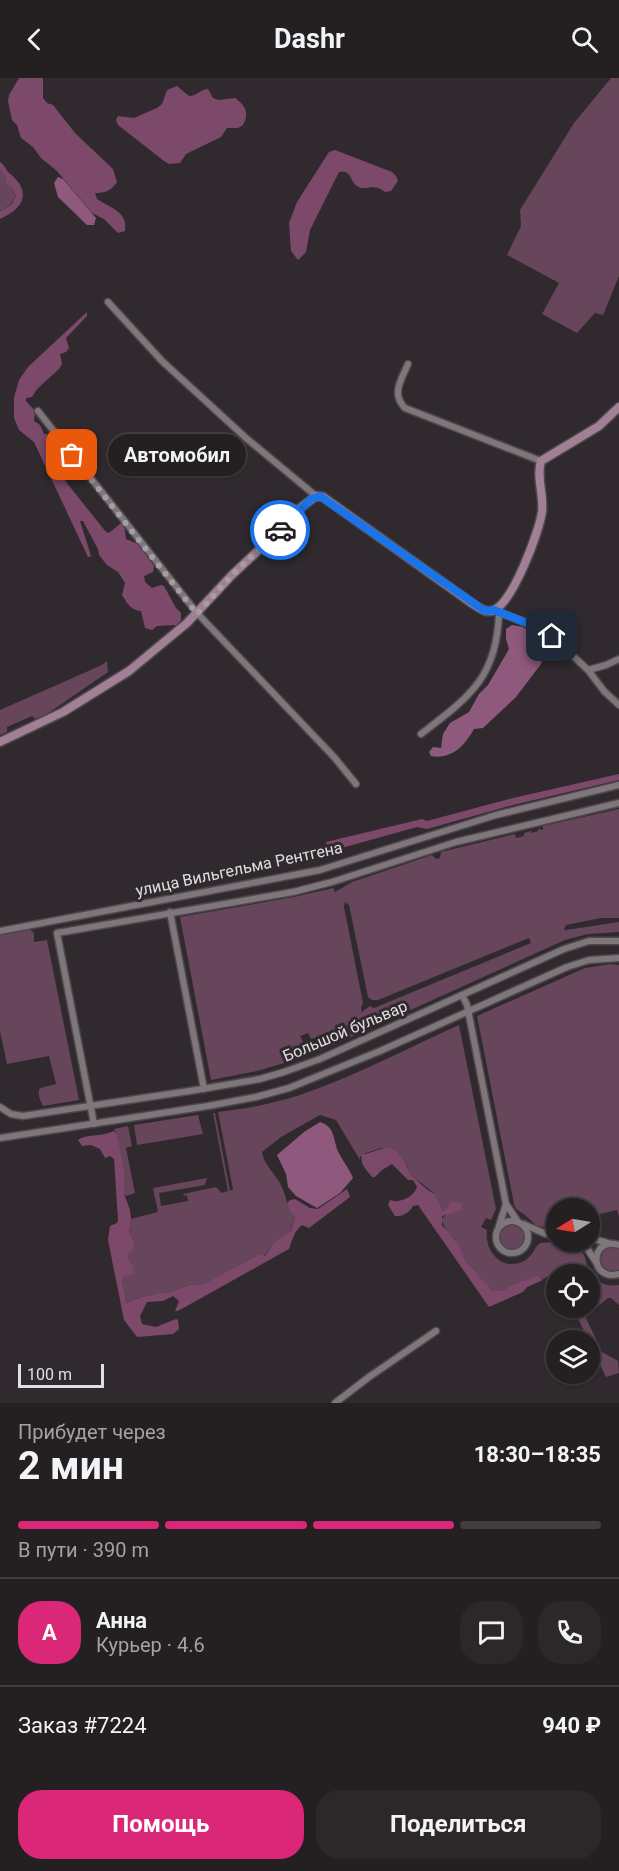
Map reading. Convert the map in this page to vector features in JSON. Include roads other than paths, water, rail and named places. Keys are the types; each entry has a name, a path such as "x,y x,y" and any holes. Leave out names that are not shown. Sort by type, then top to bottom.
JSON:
{"street":[{"path":"108,302 162,361 246,438 316,496 323,498 482,609 537,627 552,636 588,670 604,691 619,705"},
{"path":"408,364 397,392 405,408 542,461"},
{"path":"421,734 465,698 486,673 494,654 498,635 496,612 520,573 540,521 543,502 540,468 542,461 599,426 619,407"},
{"path":"38,411 197,614 334,757 356,784"},
{"path":"0,742 63,712 129,671 197,614 232,575 299,509 316,496"},
{"path":"588,670 619,660"},
{"name":"улица Вильгельма Рентгена","path":"0,930 302,874 496,815 619,785"},
{"name":"улица Вильгельма Рентгена","path":"91,1106 57,933 293,892 326,884 456,842 619,803"},
{"path":"170,912 204,1089"},
{"name":"Большой бульвар","path":"0,1107 11,1114 23,1116 260,1079 300,1067 564,949 589,941 619,941"},
{"name":"Большой бульвар","path":"0,1138 256,1098 318,1078 567,967 589,960 619,958"},
{"path":"462,995 468,1012 506,1204 528,1232 528,1242 518,1253 504,1252 496,1240 506,1204"},
{"path":"91,1106 94,1124"},
{"path":"499,1226 508,1221 520,1223 546,1234"},
{"path":"528,1242 546,1234"},
{"path":"600,1241 619,1245"},
{"path":"597,1264 598,1251 608,1244"},
{"path":"589,1252 597,1264"},
{"path":"600,1271 607,1275 619,1274"},
{"path":"335,1403 436,1331"}],"place":[{"name":"Автомобил","path":"72,455"}]}
